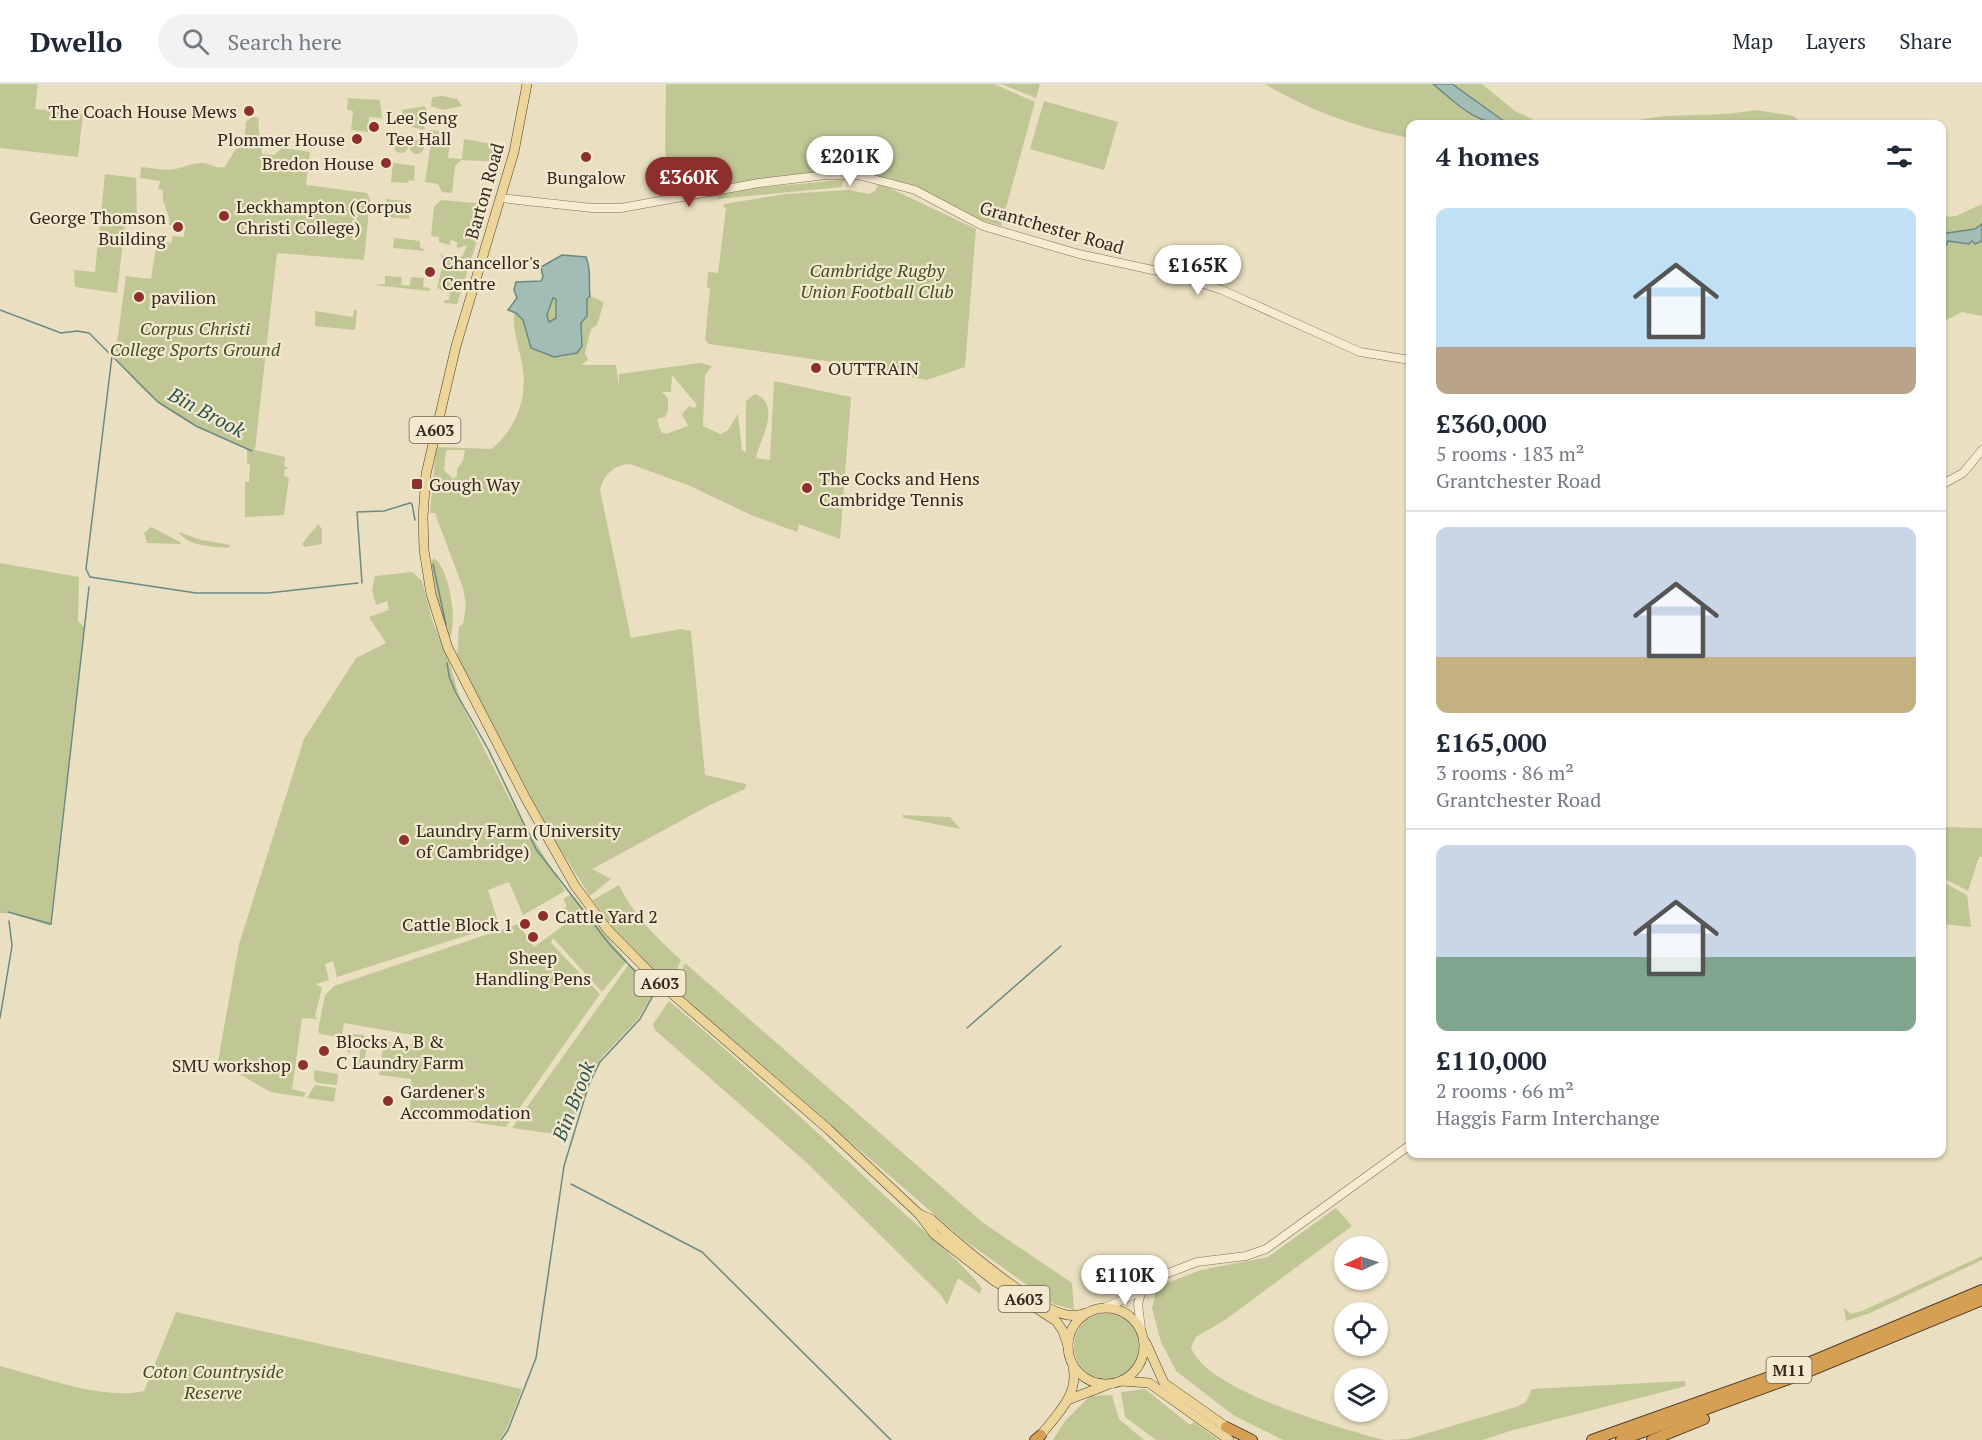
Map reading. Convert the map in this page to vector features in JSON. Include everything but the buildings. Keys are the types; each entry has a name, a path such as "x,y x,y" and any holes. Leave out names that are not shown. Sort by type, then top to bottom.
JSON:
{"highway":[{"name":"M11","path":"1592,1440 1803,1365 1982,1290"},
{"name":"M11","path":"1621,1440 1805,1373 1982,1300"},
{"path":"1652,1440 1750,1400 1805,1373"},
{"path":"1226,1427 1252,1440"}],"main road":[{"name":"Barton Road","path":"527,84 514,152 456,346 429,451 423,517 428,581 445,642 526,799 586,902 633,958 812,1114 919,1215"},
{"name":"A603","path":"919,1215 931,1219 1000,1275 1056,1311 1067,1315 1086,1313"},
{"name":"A603","path":"919,1215 925,1225 969,1263 1056,1321 1063,1331 1068,1346"},
{"path":"1038,1438 1070,1399 1074,1377 1068,1346 1073,1327 1086,1313 1104,1308 1125,1312 1142,1334 1157,1372 1164,1383 1244,1440"},
{"path":"1121,1381 1140,1364 1142,1334"},
{"path":"1072,1363 1086,1378 1108,1384"},
{"path":"1070,1399 1121,1381 1149,1383 1229,1440"}],"street":[{"name":"Grantchester Road","path":"500,198 592,208 621,208 759,183 826,175 858,175 915,190 983,226 1079,254 1176,275 1222,290 1360,352 1406,359"},
{"path":"1946,482 1971,466 1982,450"},
{"path":"1104,1308 1143,1289 1166,1274 1197,1262 1246,1256 1266,1249 1406,1148"},
{"path":"1142,1334 1138,1304 1143,1289"}],"green space":[{"path":"0,84 38,84 35,109 83,114 78,157 0,148"},
{"path":"666,84 994,84 1035,102 1001,226 964,215 925,192 891,179 864,174 674,195 665,151"},
{"path":"1001,84 1040,84 1036,98"},
{"path":"1265,84 1433,84 1465,111 1482,120 1406,120 1406,137 1335,117"},
{"path":"1452,84 1482,84 1515,111 1534,120 1502,120"},
{"path":"443,96 457,99 462,106 443,110 431,106 432,97"},
{"path":"348,98 380,100 382,118 369,117 368,132 351,130 353,111 347,110"},
{"path":"1044,101 1118,122 1104,170 1030,149"},
{"path":"425,106 427,110 424,130 404,125 402,110"},
{"path":"1755,110 1794,116 1798,120 1639,120 1656,117"},
{"name":"Corpus Christi College Sports Ground","path":"252,117 259,118 262,154 274,155 282,148 310,152 306,185 367,193 370,199 364,260 277,253 255,450 285,457 284,466 289,468 285,469 284,476 289,478 284,515 245,517 245,482 249,482 250,464 247,463 247,448 169,410 142,388 115,358 126,276 151,279 157,241 171,243 173,236 184,237 185,226 169,225 169,216 163,201 163,190 158,189 160,181 140,178 141,167 171,170 203,163 225,167 235,150 244,145 246,122"},
{"path":"431,130 451,132 448,158 462,159 464,139 504,146 500,162 461,160 455,166 452,193 442,192 438,184 425,182 431,141 424,140 425,134"},
{"path":"398,139 404,139 408,146 404,153 398,153 394,149 394,143"},
{"path":"414,140 420,140 424,147 420,154 414,154 410,150 410,144"},
{"path":"393,163 415,166 414,181 391,182"},
{"path":"105,174 136,178 137,216 126,215 117,293 75,287 74,270 95,272"},
{"path":"843,180 842,187 717,199 719,193 732,190"},
{"name":"Cambridge Rugby Union Football Club","path":"879,183 976,229 965,367 927,380 833,362 709,344 705,340 710,288 707,288 708,272 718,273 726,208 723,207 724,204 785,194 848,190 869,194 875,191"},
{"path":"386,199 406,201 411,204 409,219 384,217"},
{"path":"441,200 485,204 487,209 457,304 444,303 445,300 449,300 450,293 437,288 442,268 446,267 440,253 448,260 456,260 463,255 467,245 457,248 457,242 451,240 450,245 439,242 439,237 431,236 434,207"},
{"path":"1982,204 1982,224 1975,229 1946,233 1946,217 1956,216"},
{"path":"394,238 420,241 420,247 426,251 393,248"},
{"path":"1948,241 1968,244 1982,241 1982,316 1962,312 1946,320 1946,246"},
{"path":"385,276 402,277 401,285 410,286 411,277 424,278 423,287 430,288 429,291 374,285 385,284"},
{"path":"590,296 604,302 597,325 591,329 585,353 588,360 581,365 616,365 619,388 619,374 700,363 712,366 705,375 703,426 720,434 727,431 738,414 742,450 746,452 746,401 755,394 763,399 768,415 756,458 770,460 774,381 851,397 840,539 799,524 797,532 751,515 688,485 630,464 614,469 604,480 600,490 631,638 681,629 691,631 705,775 746,784 745,789 710,805 592,869 611,879 590,896 553,838 457,659 459,627 463,624 466,605 463,588 435,513 430,513 436,447 492,449 508,432 518,413 524,380 514,328 514,314 516,312 523,319 533,348 552,356 561,357 577,353 579,349 580,327 587,298","holes":["672,375 697,405 694,408 689,406 682,414 688,426 666,434 661,432 657,419 665,417 668,410 668,398 662,392 671,392","446,450 465,450 463,461 457,469 457,476 453,479 444,470"]},
{"path":"553,298 556,299 556,318 549,322 547,315"},
{"path":"354,310 357,310 355,330 315,326 315,311 353,317"},
{"path":"318,524 322,529 322,544 305,547 302,544"},
{"path":"151,527 181,544 147,543 144,533"},
{"path":"179,532 201,540 231,545 228,548 201,545 188,540"},
{"path":"434,558 444,573 451,597 453,622 449,640 438,611 430,564"},
{"path":"0,563 79,577 78,621 84,627 50,926 11,913 0,913"},
{"name":"Laundry Farm (University of Cambridge)","path":"412,572 422,581 432,620 449,661 461,703 510,800 565,891 523,915 509,882 488,890 499,925 337,977 333,961 325,964 329,980 316,984 322,988 315,1016 318,1019 302,1018 292,1089 306,1093 303,1097 270,1092 218,1061 239,944 304,739 356,658 386,643 369,617 389,610 387,601 376,605 372,590 375,576"},
{"path":"902,815 950,817 960,829 904,818"},
{"path":"1946,827 1982,828 1982,857 1979,857 1968,891 1946,880"},
{"path":"1946,884 1967,895 1971,927 1946,924"},
{"path":"619,885 631,906 646,925 681,960 670,986 621,939 593,900"},
{"path":"571,894 627,961 602,992 553,938 551,943 600,994 506,1127 410,1113 411,1079 379,1075 383,1048 386,1048 387,1041 391,1042 391,1048 395,1048 396,1043 412,1045 413,1035 344,1023 342,1036 339,1037 320,1034 318,1031 325,995 334,986 518,924 534,947 571,920 564,909 567,906 563,899"},
{"path":"685,963 982,1222 1072,1283 1074,1310 1054,1304 964,1240 673,989"},
{"path":"629,964 656,990 637,1020 601,1058 570,1129 562,1135 512,1128"},
{"path":"669,1001 752,1073 948,1252 982,1288 980,1294 958,1278 947,1305 941,1295 806,1162 655,1030 653,1024"},
{"path":"352,1034 364,1035 367,1044 364,1064 358,1066 362,1038 353,1036 350,1053 347,1052"},
{"path":"314,1070 338,1074 337,1085 317,1083 314,1079"},
{"path":"315,1085 336,1088 334,1102 307,1098"},
{"path":"1336,1208 1352,1226 1338,1236 1334,1236 1334,1239 1225,1320 1196,1337 1191,1347 1201,1363 1221,1378 1277,1406 1384,1440 1283,1440 1233,1415 1176,1371 1161,1342 1152,1308 1156,1291 1167,1283 1201,1270 1268,1257"},
{"path":"1982,1256 1982,1260 1870,1313 1846,1321 1844,1308 1851,1314 1862,1311"},
{"name":"Coton Countryside Reserve","path":"176,1312 522,1389 507,1428 499,1440 0,1440 0,1366 92,1390 111,1393 144,1391"},
{"path":"1100,1313 1114,1313 1126,1318 1135,1327 1140,1346 1138,1359 1131,1370 1114,1379 1100,1379 1088,1374 1079,1365 1074,1353 1074,1339 1079,1327 1088,1318"},
{"path":"1685,1381 1686,1386 1483,1440 1387,1440 1408,1439 1516,1407 1526,1402 1532,1389"},
{"path":"1145,1389 1190,1425 1194,1422 1218,1440 1156,1440 1125,1417 1121,1392"},
{"path":"1112,1395 1119,1419 1144,1440 1053,1440 1065,1421 1090,1396"}],"water":[{"path":"1433,84 1452,84 1502,120 1484,120 1459,106"},
{"path":"1982,224 1982,241 1975,244 1972,241 1969,244 1948,241 1946,246 1946,233 1975,229"},
{"path":"562,255 586,257 590,296 587,299 587,316 581,323 582,346 577,353 554,357 531,348 523,320 516,313 508,310 517,298 514,290 516,282 541,281 543,277 541,267","holes":["553,298 556,299 556,318 549,322 547,315"]}],"waterway":[{"name":"Bin Brook","path":"0,310 61,333 77,331 89,333 158,402 196,426 252,451"},
{"path":"112,356 86,569 90,577 196,593 268,593 358,583"},
{"name":"Bin Brook","path":"362,583 357,512 384,511 410,503 415,520"},
{"name":"Bin Brook","path":"433,564 446,625"},
{"path":"8,912 51,924 89,587"},
{"name":"Bin Brook","path":"447,663 455,691 488,749 536,849 610,945 655,992 640,1019 600,1062 589,1084 564,1166 536,1358 508,1430 501,1440"},
{"path":"0,1018 12,946 9,921"},
{"path":"967,1028 1061,946"},
{"path":"571,1184 702,1252 891,1440"}],"place":[{"name":"The Coach House Mews","path":"249,111"},
{"name":"Lee Seng Tee Hall","path":"374,127"},
{"name":"Plommer House","path":"357,139"},
{"name":"Bungalow","path":"586,157"},
{"name":"Bredon House","path":"386,163"},
{"name":"Leckhampton (Corpus Christi College)","path":"224,216"},
{"name":"George Thomson Building","path":"178,227"},
{"name":"Chancellor's Centre","path":"430,272"},
{"name":"pavilion","path":"139,297"},
{"name":"OUTTRAIN","path":"816,368"},
{"name":"Gough Way","path":"417,484"},
{"name":"The Cocks and Hens Cambridge Tennis","path":"807,488"},
{"name":"Laundry Farm (University of Cambridge)","path":"404,840"},
{"name":"Cattle Yard 2","path":"543,916"},
{"name":"Cattle Block 1","path":"525,924"},
{"name":"Sheep Handling Pens","path":"533,937"},
{"name":"Blocks A, B & C Laundry Farm","path":"324,1051"},
{"name":"SMU workshop","path":"303,1065"},
{"name":"Gardener's Accommodation","path":"388,1101"}]}
